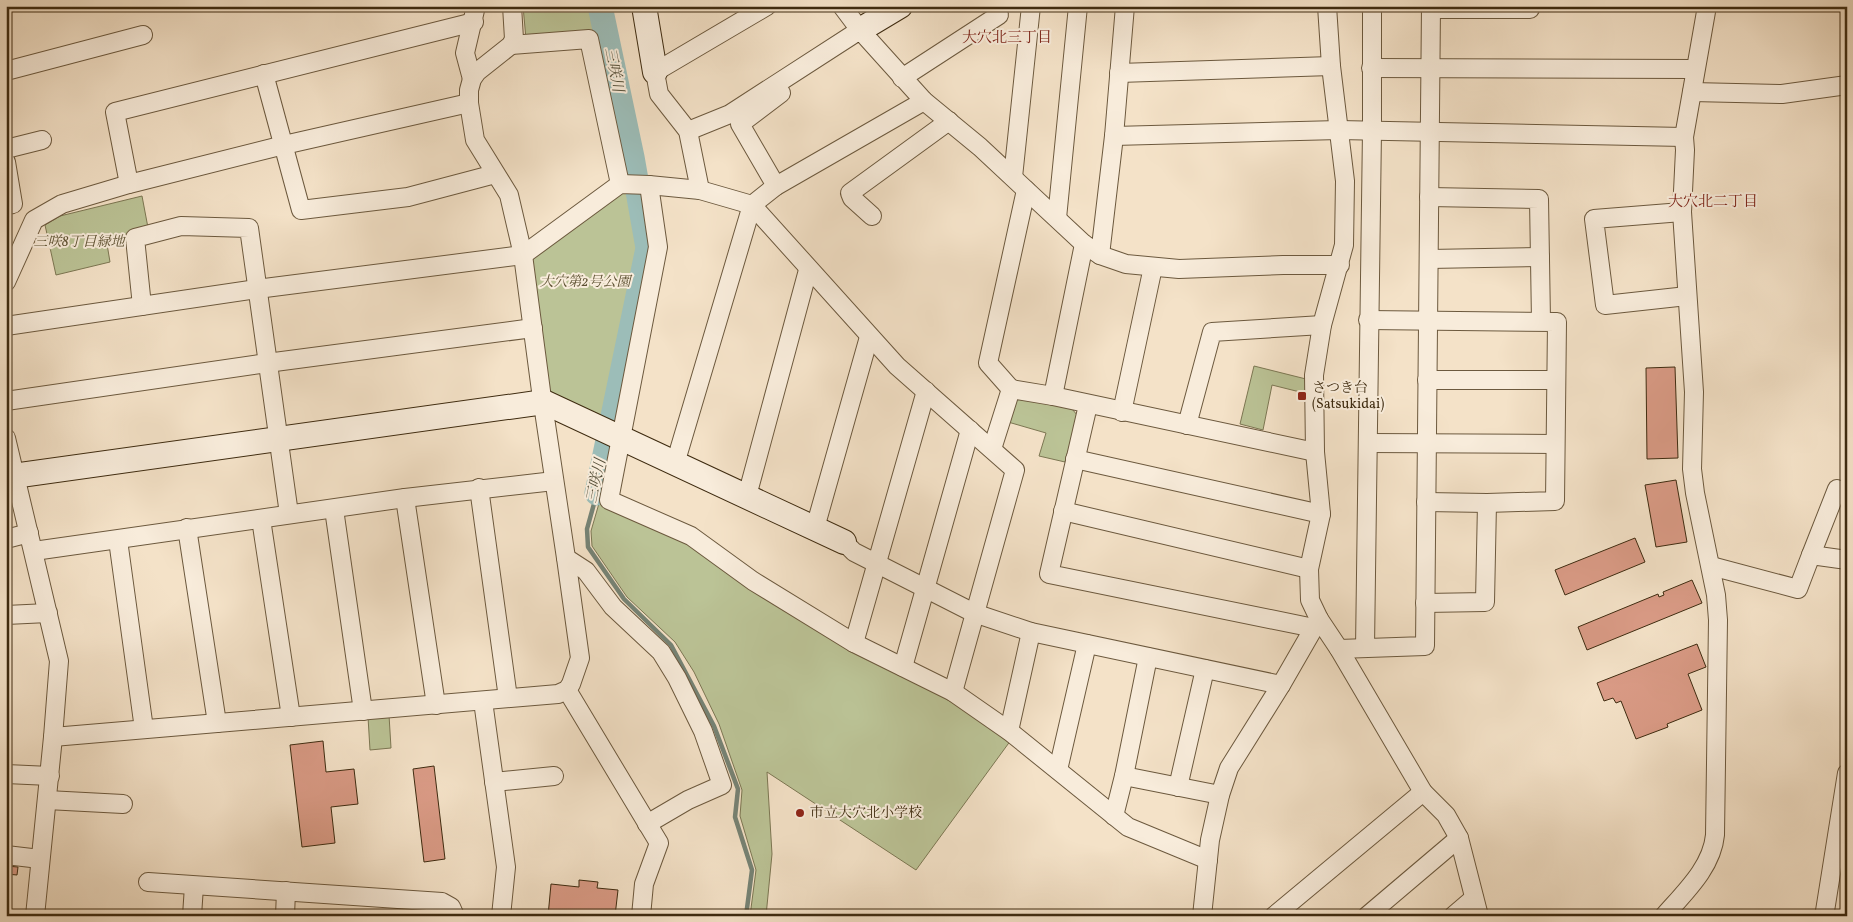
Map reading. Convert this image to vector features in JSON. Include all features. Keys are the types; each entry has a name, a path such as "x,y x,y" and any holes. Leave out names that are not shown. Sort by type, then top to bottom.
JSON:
{"street":[{"path":"53,737 558,694 567,690 572,684 580,658 523,255 509,196 475,140 469,103 469,90 472,79 477,72 511,45 514,39 512,6"},
{"path":"644,6 659,94 688,131 700,190"},
{"path":"655,72 767,6"},
{"path":"842,6 860,30 924,101 1013,177 1084,244 1100,255 1126,264 1179,269 1340,265"},
{"path":"688,131 730,114 799,68 900,6"},
{"path":"1013,177 1031,6"},
{"path":"1057,218 1078,6"},
{"path":"1100,255 1114,136 1125,6"},
{"path":"1327,6 1345,181 1344,245 1322,325 1314,375 1315,452 1321,514 1309,569 1310,600 1317,623 1339,650 1423,792 1446,815 1459,838 1479,916"},
{"path":"1365,648 1372,6"},
{"path":"1339,650 1425,646 1431,8 1530,9 1530,6"},
{"path":"1664,916 1702,869 1714,849 1718,726 1718,620 1716,595 1692,469 1694,392 1682,212 1684,137 1707,6"},
{"path":"472,79 464,53 475,14"},
{"path":"130,184 115,112 264,74 475,14"},
{"path":"902,78 999,15"},
{"path":"6,72 143,35"},
{"path":"511,45 590,39 620,184"},
{"path":"1119,73 1332,66"},
{"path":"776,186 740,124 784,91 799,68"},
{"path":"1371,68 1695,69"},
{"path":"264,74 301,210 408,197 495,174"},
{"path":"1692,92 1782,94 1847,85"},
{"path":"675,464 752,205 776,186 924,101"},
{"path":"6,282 34,220 62,204 130,184 284,145 469,103"},
{"path":"872,216 852,198 850,193 949,121"},
{"path":"1114,136 1372,130 1430,133 1684,137"},
{"path":"6,149 42,140"},
{"path":"6,162 14,204 6,205"},
{"path":"6,326 257,289 523,255 620,184 700,190 752,205 808,270 897,366 1015,470 953,692"},
{"path":"649,185 658,247 614,435 609,500 691,536 753,581 854,643 953,692 1009,731 1128,827 1208,860"},
{"path":"1026,190 988,363 1011,389 1053,396 1315,452"},
{"path":"1429,197 1539,199 1541,321"},
{"path":"1682,212 1594,219 1605,305 1687,296"},
{"path":"142,306 135,238 181,226 249,228 289,514"},
{"path":"1053,396 1084,244"},
{"path":"1428,259 1540,257"},
{"path":"1122,412 1153,267"},
{"path":"746,496 808,270"},
{"path":"1368,320 1557,322 1554,501 1426,502"},
{"path":"1186,425 1212,332 1322,325"},
{"path":"6,402 267,363 533,328"},
{"path":"815,528 869,336"},
{"path":"1427,380 1556,380"},
{"path":"992,448 1011,389"},
{"path":"854,643 926,391"},
{"path":"11,476 544,402 844,542 854,552 974,613 1031,632 1281,685"},
{"path":"1088,405 1049,574 1317,623"},
{"path":"903,667 970,430"},
{"path":"6,438 11,476 34,551 58,661 50,776 35,916"},
{"path":"1368,443 1555,444"},
{"path":"1075,459 1321,514"},
{"path":"34,551 405,498 554,480"},
{"path":"479,488 508,698"},
{"path":"1711,566 1798,589 1837,489"},
{"path":"405,498 436,705"},
{"path":"1425,602 1485,602 1487,503"},
{"path":"334,509 363,711"},
{"path":"1064,511 1309,569"},
{"path":"261,518 290,717"},
{"path":"187,528 217,723"},
{"path":"6,539 29,533"},
{"path":"118,540 144,729"},
{"path":"1811,555 1847,560"},
{"path":"566,558 586,571 613,607 661,652 677,678 703,731 722,785 688,800 647,824"},
{"path":"6,615 48,613"},
{"path":"1202,916 1210,840 1220,795 1229,768 1317,623"},
{"path":"1009,731 1031,632"},
{"path":"1058,770 1087,644"},
{"path":"1114,816 1148,657"},
{"path":"1178,787 1205,669"},
{"path":"567,690 659,843 644,884 641,916"},
{"path":"483,701 506,867 501,916"},
{"path":"1825,910 1844,820 1847,773"},
{"path":"6,774 50,776"},
{"path":"494,782 554,776"},
{"path":"1124,776 1220,795"},
{"path":"1282,913 1423,792"},
{"path":"47,800 123,804"},
{"path":"1367,916 1459,838"},
{"path":"6,855 40,858"},
{"path":"148,882 442,902 451,907 455,916"},
{"path":"192,916 194,886"},
{"path":"284,916 286,892"},
{"path":"1453,916 1474,898"}],"green space":[{"path":"523,6 593,6 597,31 526,39"},
{"name":"大穴第2号公園","path":"622,190 632,193 644,248 608,423 547,393 531,258"},
{"name":"三咲8丁目緑地","path":"142,196 149,233 107,244 110,262 56,275 45,225 60,216"},
{"path":"1254,366 1314,381 1312,395 1272,385 1263,430 1240,424"},
{"path":"1019,398 1072,409 1078,416 1065,462 1039,456 1046,433 1008,422 1012,401"},
{"path":"600,500 686,539 951,696 1011,740 916,870 767,772 772,854 766,916 750,916 756,870 740,816 742,790 719,724 694,672 675,642 627,597 592,546 591,531"},
{"path":"389,715 391,748 370,750 368,717"}],"building":[{"path":"1675,367 1678,458 1647,459 1646,368"},
{"path":"1676,480 1687,542 1656,547 1645,485"},
{"path":"1635,538 1645,562 1565,595 1555,570"},
{"path":"1692,580 1702,603 1587,650 1578,627 1658,594 1659,597 1664,595 1663,592"},
{"path":"1697,644 1706,667 1688,674 1702,710 1667,724 1668,727 1636,739 1621,701 1616,703 1613,698 1604,701 1597,683"},
{"path":"323,741 326,772 354,769 358,804 331,807 335,843 302,847 290,745"},
{"path":"434,766 445,859 424,862 413,769"},
{"path":"6,866 18,867 17,875 6,874"},
{"path":"579,880 598,882 597,888 618,890 615,916 548,916 551,884 579,887"}],"waterway":[{"name":"三咲川","path":"597,493 648,248 632,157 600,6"},
{"name":"三咲川","path":"597,493 587,529 588,547 624,599 671,645 714,726 738,789 735,817 752,870 746,916"}],"place":[{"name":"さつき台 (Satsukidai)","path":"1302,396"},
{"name":"市立大穴北小学校","path":"800,813"}],"district":[{"name":"大穴北三丁目","path":"1007,38"},
{"name":"大穴北二丁目","path":"1713,202"}]}
